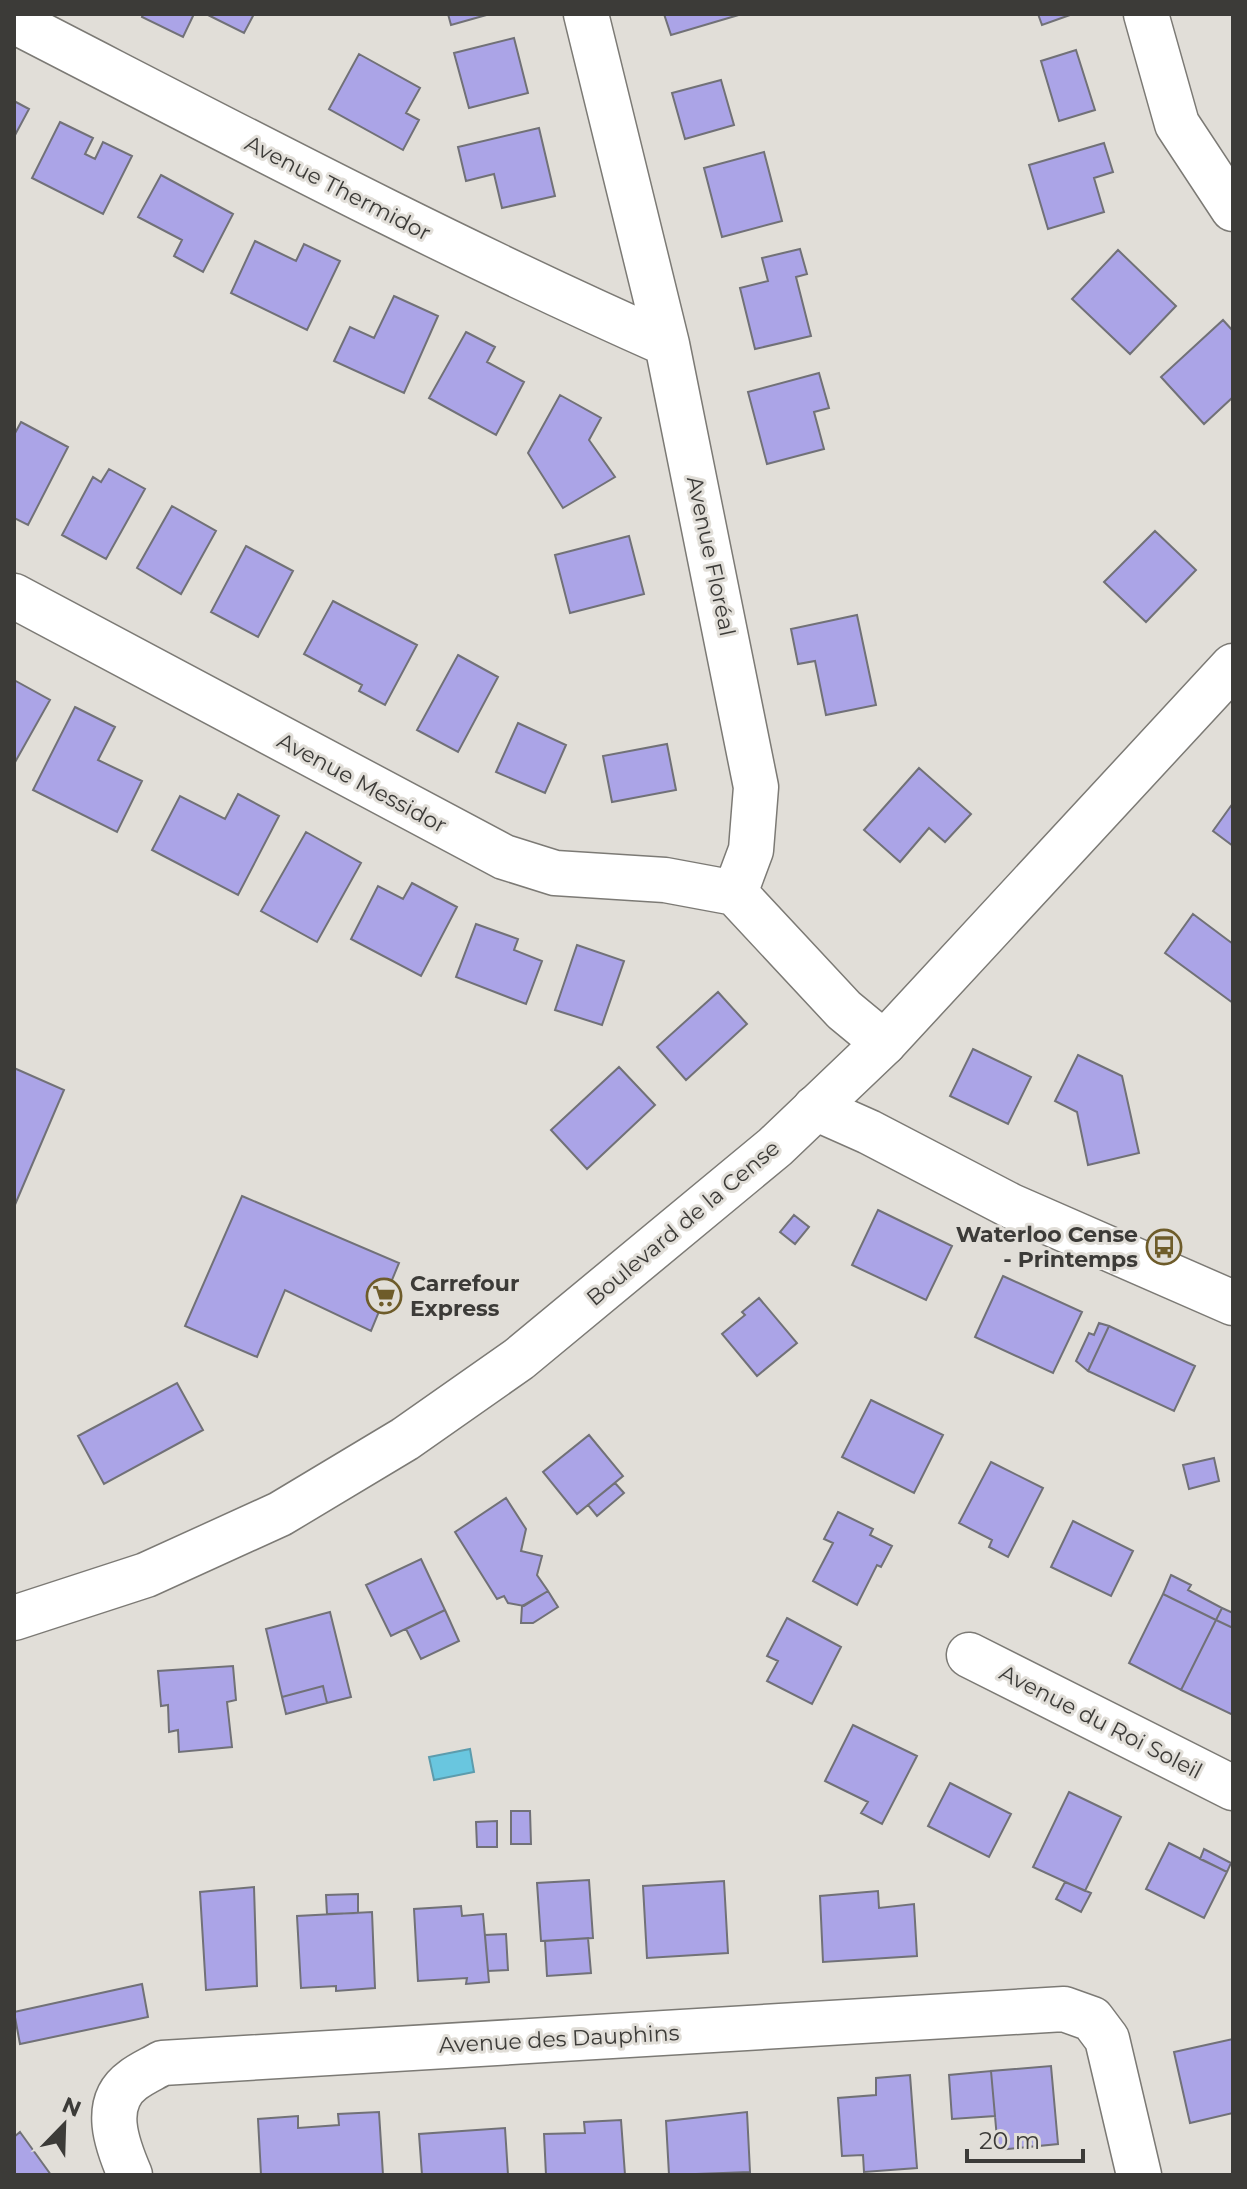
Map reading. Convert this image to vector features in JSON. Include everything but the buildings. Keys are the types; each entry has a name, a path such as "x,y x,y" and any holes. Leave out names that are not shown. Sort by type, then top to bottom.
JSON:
{"street":[{"name":"Avenue Floréal","path":"586,14 667,344 756,787 751,850 735,893"},
{"path":"1146,14 1177,124 1233,209"},
{"name":"Avenue Thermidor","path":"14,21 416,228 667,344"},
{"name":"Avenue Messidor","path":"14,596 504,857 555,873 665,880 735,893"},
{"name":"Boulevard de la Cense","path":"14,1618 146,1575 280,1514 405,1439 519,1359 775,1147 884,1043 1233,666"},
{"path":"735,893 844,1010 884,1043"},
{"path":"815,1108 869,1132 1011,1206 1233,1303"},
{"name":"Avenue du Roi Soleil","path":"969,1655 1233,1788"},
{"name":"Avenue des Dauphins","path":"130,2175 118,2146 114,2107 130,2081 162,2063 1064,2009 1092,2019 1107,2039 1139,2175"}],"water":[{"path":"470,1749 474,1772 434,1780 429,1757"}],"place":[{"name":"Waterloo Cense - Printemps","path":"1164,1247"},
{"name":"Carrefour Express","path":"384,1296"}]}
